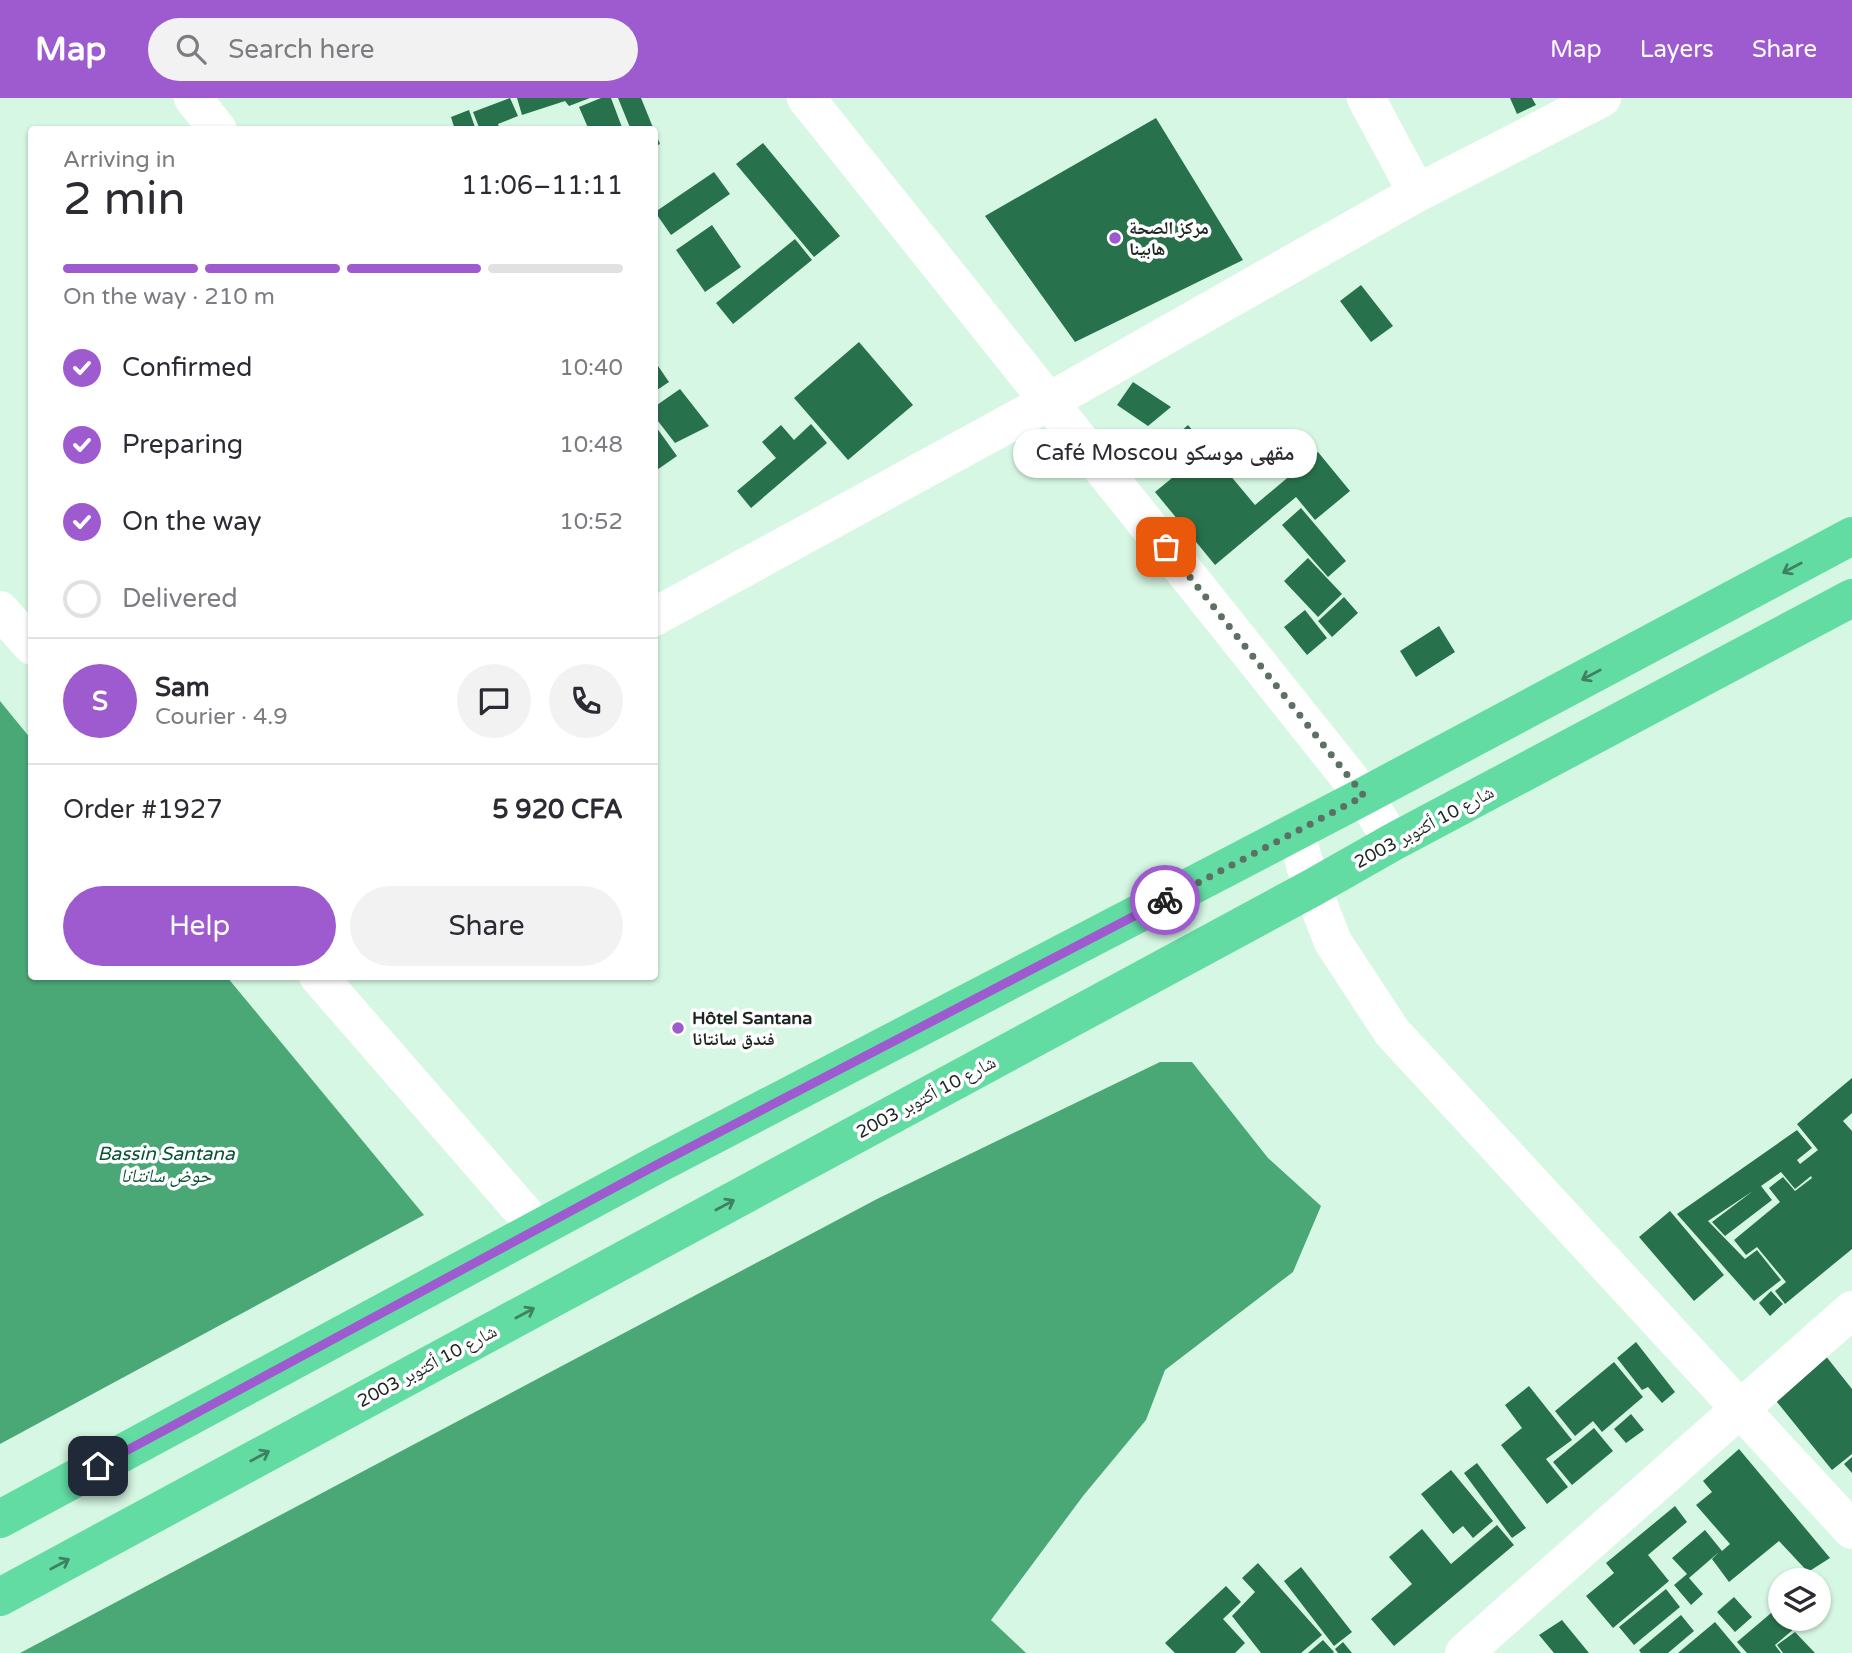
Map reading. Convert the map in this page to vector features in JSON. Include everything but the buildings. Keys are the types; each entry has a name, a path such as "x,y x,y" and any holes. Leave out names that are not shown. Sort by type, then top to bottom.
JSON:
{"highway":[{"path":"0,1519 660,1163 1364,796 1852,536"},
{"name":"شارع 10 أكتوبر 2003","path":"0,1597 1393,842 1852,598"}],"street":[{"path":"193,98 215,126"},
{"path":"806,98 1364,796 1393,842"},
{"path":"1366,98 1417,193"},
{"path":"658,615 1050,401 1417,193 1602,98"},
{"path":"0,610 28,642"},
{"path":"1295,832 1312,888 1333,942 1392,1032 1852,1530"},
{"path":"321,980 538,1229"},
{"path":"1464,1653 1852,1310"}],"water":[{"name":"Bassin Santana حوض سانتانا","path":"0,701 28,735 28,980 229,980 424,1215 0,1444"},
{"path":"1160,1062 1192,1062 1268,1158 1321,1206 1293,1272 1165,1370 1146,1420 1083,1496 991,1620 1026,1653 20,1653 877,1199"}],"way so far":[{"path":"1165,900 1364,796 1166,547"}],"place":[{"name":"مركز الصحة هابينا","path":"1115,238"},
{"name":"Café Moscou مقهى موسكو","path":"1166,547"},
{"name":"Hôtel Santana فندق سانتانا","path":"678,1028"}],"route":[{"path":"98,1466 660,1163 1165,900"}]}
